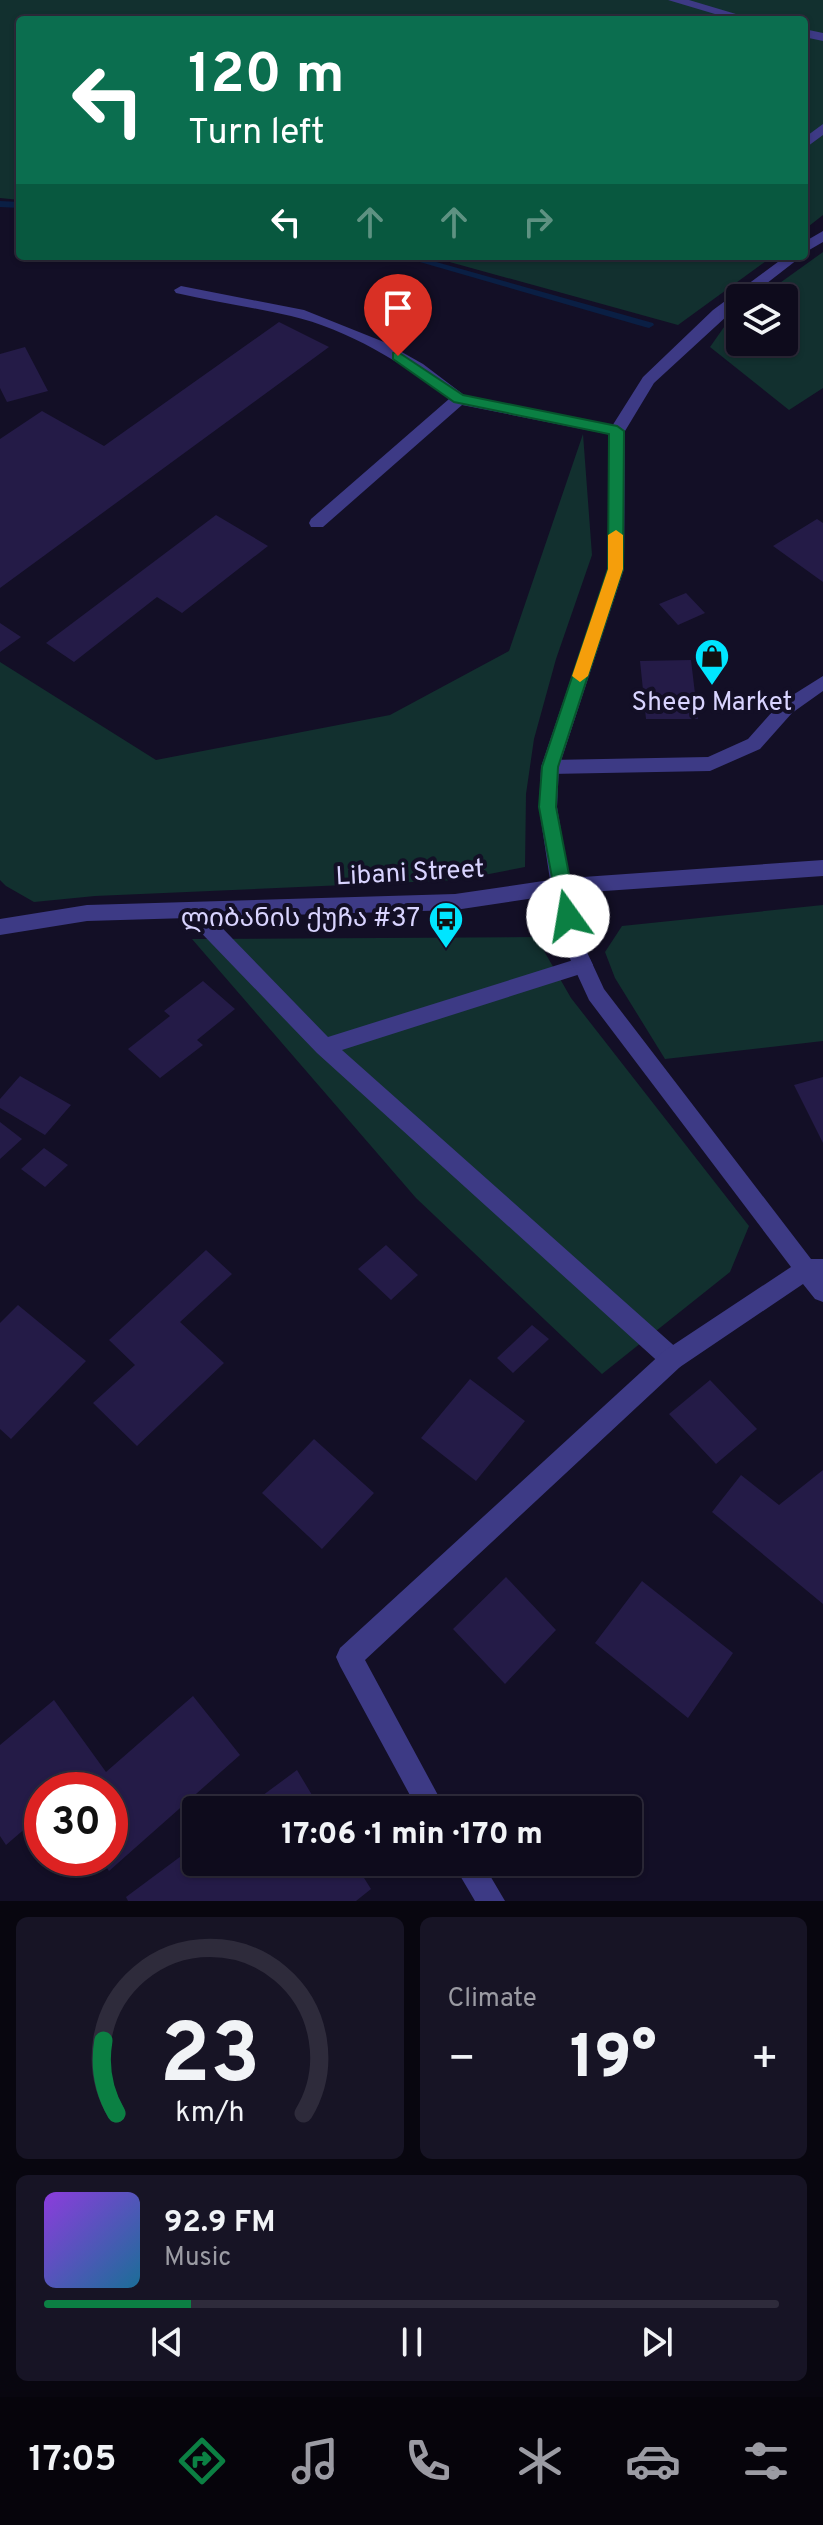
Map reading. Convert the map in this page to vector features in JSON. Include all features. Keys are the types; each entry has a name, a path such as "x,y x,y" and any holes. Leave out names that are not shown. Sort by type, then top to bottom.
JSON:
{"street":[{"path":"674,0 735,16"},
{"path":"808,141 823,128"},
{"path":"790,260 718,313 648,380 617,431 616,569 550,767 548,807 575,946 596,994 815,1269 823,1292"},
{"path":"181,290 299,313 379,345 418,367 459,399 617,431"},
{"path":"317,523 459,399"},
{"path":"550,767 710,764 754,744 786,708 823,682"},
{"name":"Libani Street","path":"0,927 87,913 455,902 561,886 823,868"},
{"path":"192,910 324,1047 672,1359"},
{"path":"324,1047 583,965"},
{"path":"425,1796 349,1657 672,1359 815,1269"},
{"path":"475,1876 491,1901"}],"green space":[{"path":"0,0 823,0 823,215 808,227 808,16 16,16 16,200 0,198"},
{"path":"823,252 823,388 789,410 710,347 726,324 726,356 798,356 798,284 778,284"},
{"path":"442,260 767,260 734,284 726,284 726,290 678,325"},
{"path":"583,434 592,555 556,659 534,739 526,794 525,867 458,880 95,896 34,902 0,880 0,662 156,760 390,715 509,651"},
{"path":"823,905 823,1041 665,1059 615,978 605,952 622,926"},
{"path":"536,937 571,998 749,1226 730,1272 602,1374 416,1198 192,939"}],"building":[{"path":"279,322 329,347 0,588 0,439 42,411 104,446"},
{"path":"25,347 48,391 7,402 0,388 0,354"},
{"path":"216,515 268,546 182,613 157,597 74,662 46,643"},
{"path":"817,519 823,523 823,582 773,546"},
{"path":"686,593 705,613 678,625 659,604"},
{"path":"0,623 21,637 0,652"},
{"path":"691,660 698,719 646,719 640,661"},
{"path":"203,981 235,1009 197,1040 203,1045 160,1078 128,1049 170,1016 164,1011"},
{"path":"20,1076 71,1105 45,1135 0,1108 0,1099"},
{"path":"823,1077 823,1143 794,1085"},
{"path":"0,1122 22,1139 0,1159"},
{"path":"44,1148 68,1165 45,1187 21,1169"},
{"path":"386,1245 418,1275 391,1300 358,1269"},
{"path":"206,1250 232,1274 180,1322 224,1363 137,1446 93,1403 135,1365 109,1340"},
{"path":"18,1305 86,1361 11,1439 0,1429 0,1323"},
{"path":"532,1325 549,1339 513,1373 497,1358"},
{"path":"470,1379 525,1421 476,1481 421,1438"},
{"path":"710,1380 757,1429 716,1464 669,1414"},
{"path":"314,1439 374,1493 322,1549 262,1493"},
{"path":"823,1470 823,1604 712,1512 741,1475 779,1505"},
{"path":"506,1577 556,1630 505,1684 453,1629"},
{"path":"642,1581 733,1653 688,1718 595,1643"},
{"path":"193,1696 240,1755 194,1796 182,1796 182,1806 128,1854 128,1772 106,1772"},
{"path":"54,1700 106,1772 24,1772 24,1830 6,1845 0,1836 0,1745"},
{"path":"297,1770 313,1796 262,1796"},
{"path":"182,1855 182,1876 363,1876 371,1889 356,1901 128,1901 126,1897"}],"waterway":[{"path":"0,204 16,205"},
{"path":"418,260 649,325"}],"slow traffic":[{"path":"580,676 616,569 616,535"}],"place":[{"name":"Sheep Market","path":"712,687"},
{"name":"ლიბანის ქუჩა #37","path":"446,950"}],"route":[{"path":"398,356 418,367 459,399 617,431 616,569 550,767 548,807 568,916"}]}
